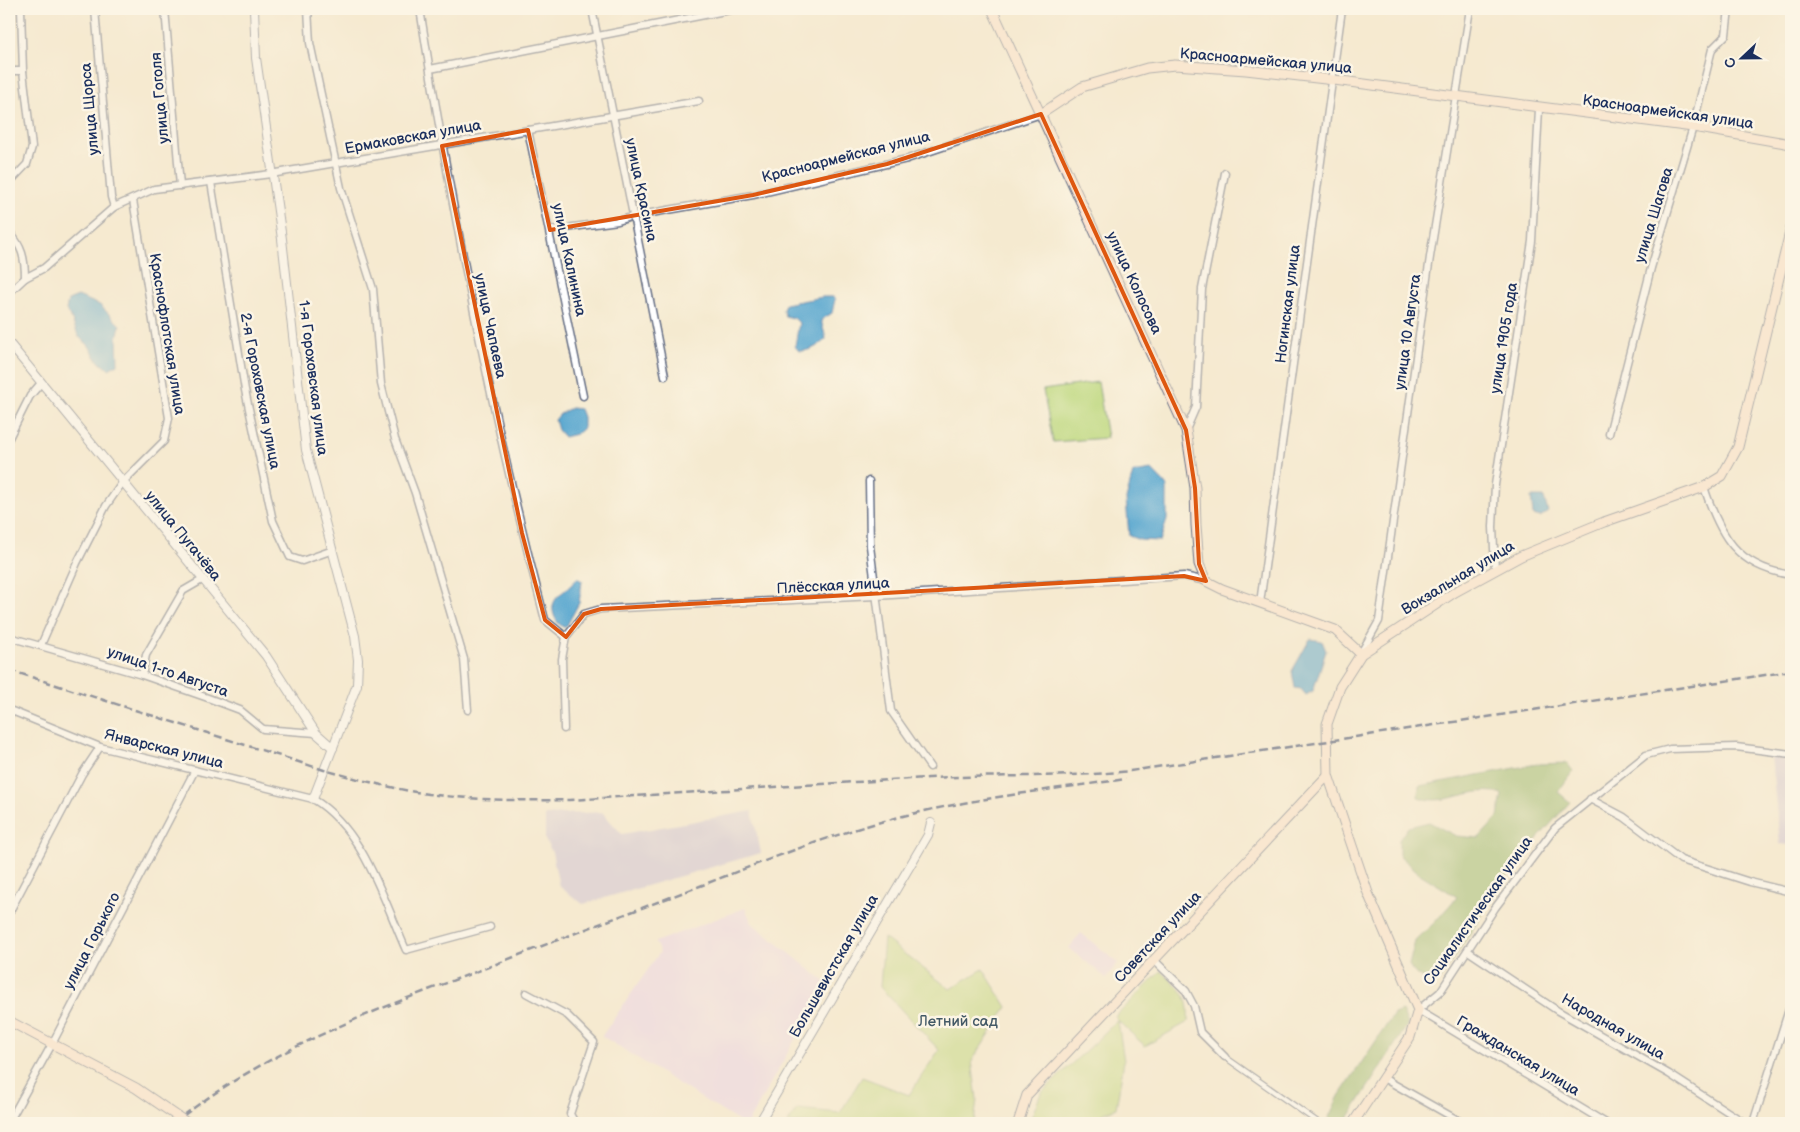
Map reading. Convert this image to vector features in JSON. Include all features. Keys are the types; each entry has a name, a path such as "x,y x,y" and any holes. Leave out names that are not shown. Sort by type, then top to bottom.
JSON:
{"main road":[{"name":"улица Колосова","path":"992,9 1186,430 1194,479 1200,564 1206,581"},
{"name":"Красноармейская улица","path":"1041,114 1059,100 1082,87 1147,68 1174,65 1334,80 1539,109 1693,127 1791,144"},
{"name":"Вокзальная улица","path":"1418,1010 1368,893 1328,775 1327,724 1340,687 1361,654 1455,592 1521,556 1604,522 1704,487 1722,476 1738,447 1791,228"},
{"path":"1206,581 1222,589 1335,630 1361,654"},
{"name":"Советская улица","path":"1018,1123 1027,1095 1328,775"},
{"path":"1353,1123 1410,1036 1418,1010"},
{"path":"9,1021 136,1088 187,1123"}],"street":[{"path":"9,183 27,164 32,147 23,71 21,9"},
{"name":"улица Щорса","path":"95,9 111,197 114,207"},
{"name":"улица Гоголя","path":"166,9 180,186"},
{"name":"1-я Гороховская улица","path":"254,9 256,58 271,174 282,239 306,450 355,636 358,660 358,685 313,799"},
{"path":"308,9 310,43 341,188 373,289 381,384 395,439 415,493 464,659 468,710"},
{"name":"улица Чапаева","path":"420,9 442,146 503,453 545,620 566,637"},
{"name":"улица Красина","path":"592,9 664,376"},
{"path":"430,69 735,9"},
{"name":"Ногинская улица","path":"1260,603 1310,227 1334,80 1342,9"},
{"name":"улица 10 Августа","path":"1361,654 1379,621 1430,257 1470,9"},
{"name":"улица Шагова","path":"1609,434 1651,268 1693,127 1712,50 1726,35 1730,9"},
{"path":"9,71 23,71"},
{"name":"Ермаковская улица","path":"133,200 154,189 271,174 699,101"},
{"name":"улица 1905 года","path":"1495,570 1493,527 1495,485 1532,241 1539,109"},
{"name":"Красноармейская улица","path":"550,230 618,221 634,216 753,195 907,159 1041,114"},
{"name":"улица Калинина","path":"528,130 583,396"},
{"path":"1186,430 1196,407 1202,288 1224,174"},
{"name":"2-я Гороховская улица","path":"211,182 244,390 274,521 290,557 302,561 333,550"},
{"path":"9,293 25,278 44,268 114,207 133,200"},
{"name":"Краснофлотская улица","path":"41,645 106,506 122,483 164,441 169,418 133,200"},
{"path":"9,231 20,245 25,259 25,278"},
{"name":"улица Пугачёва","path":"9,343 122,483 266,656 316,733 333,748"},
{"path":"9,438 30,396 41,384"},
{"path":"869,481 870,546 891,711 930,767"},
{"path":"1704,487 1713,515 1727,540 1750,563 1772,572 1791,575"},
{"name":"Плёсская улица","path":"564,729 562,659 566,637 584,614 601,609 876,596 1184,576 1206,581"},
{"path":"142,675 146,656 182,591 202,580"},
{"name":"улица 1-го Августа","path":"9,637 142,675 240,710 263,729 316,733"},
{"name":"Январская улица","path":"11,713 100,747 313,799"},
{"path":"9,913 82,774 100,747"},
{"name":"Социалистическая улица","path":"1418,1010 1440,992 1495,908 1555,828 1646,755 1670,750 1736,747 1791,754"},
{"name":"улица Горького","path":"9,1122 52,1044 194,770"},
{"path":"313,799 331,810 362,852 406,950 490,927"},
{"path":"1590,799 1624,817 1681,860 1750,882 1791,892"},
{"name":"Большевистская улица","path":"759,1123 928,836 931,823"},
{"name":"Народная улица","path":"1468,951 1558,1010 1669,1074 1745,1123"},
{"path":"1155,961 1186,990 1194,1006 1200,1032 1225,1057 1319,1123"},
{"path":"526,993 567,1015 594,1042 570,1114 575,1123"},
{"path":"1753,1123 1791,1002"},
{"name":"Гражданская улица","path":"1418,1010 1606,1123"},
{"path":"1383,1078 1462,1123"}],"highlighted area":[{"path":"1041,114 1186,430 1195,488 1199,564 1206,581 1184,576 601,609 584,614 566,637 545,620 522,533 442,146 528,130 550,230 753,195 887,164"}],"shaded area":[{"path":"1771,756 1791,756 1791,845 1780,844"},
{"path":"752,811 761,853 583,904 559,886 552,852 545,840 545,815 602,812 622,834"},
{"path":"745,908 752,923 827,983 748,1123 741,1123 602,1036 660,952 655,942"},
{"path":"1081,933 1118,963 1106,978 1069,948"}],"green space":[{"path":"1098,382 1107,438 1053,442 1043,390"},
{"path":"1567,763 1573,771 1558,792 1570,802 1515,864 1440,980 1425,979 1418,976 1409,965 1415,941 1457,897 1420,874 1399,855 1399,840 1408,827 1429,822 1456,836 1479,838 1498,817 1502,794 1481,792 1439,800 1428,800 1418,797 1419,786 1537,764"},
{"name":"Летний сад","path":"884,938 950,989 983,969 1007,1007 972,1061 977,1099 974,1123 788,1123 797,1109 840,1113 862,1077 909,1095 939,1050 880,987"},
{"path":"1161,971 1182,992 1187,1004 1188,1022 1145,1046 1118,1021 1124,1061 1116,1108 1094,1118 1090,1123 1029,1123 1041,1093 1118,1020 1115,1017"},
{"path":"1402,1011 1408,1024 1345,1123 1331,1123 1329,1117 1339,1096 1394,1014"}],"water":[{"path":"78,296 100,305 120,325 117,338 118,364 109,369 99,362 89,346 79,336 66,310 68,300"},
{"path":"833,297 835,299 832,313 821,320 826,339 813,348 799,351 795,346 799,323 794,318 785,316 783,310 785,304"},
{"path":"571,408 580,409 583,417 583,428 576,434 564,437 558,430 555,420 561,413"},
{"path":"1152,470 1167,486 1167,520 1160,541 1140,540 1129,536 1126,499 1133,473"},
{"path":"1531,497 1544,497 1548,512 1540,517 1533,515"},
{"path":"577,578 582,581 579,603 566,627 563,627 557,622 554,615 554,603"},
{"path":"1310,639 1322,641 1326,651 1313,691 1306,695 1301,689 1295,688 1292,671"}],"railway":[{"path":"9,670 324,770 376,784 446,796 534,800 569,800 929,778 1055,776 1130,771 1791,671"},
{"path":"174,1123 250,1071 375,1011 793,850 888,820 947,806 1126,779"}]}
